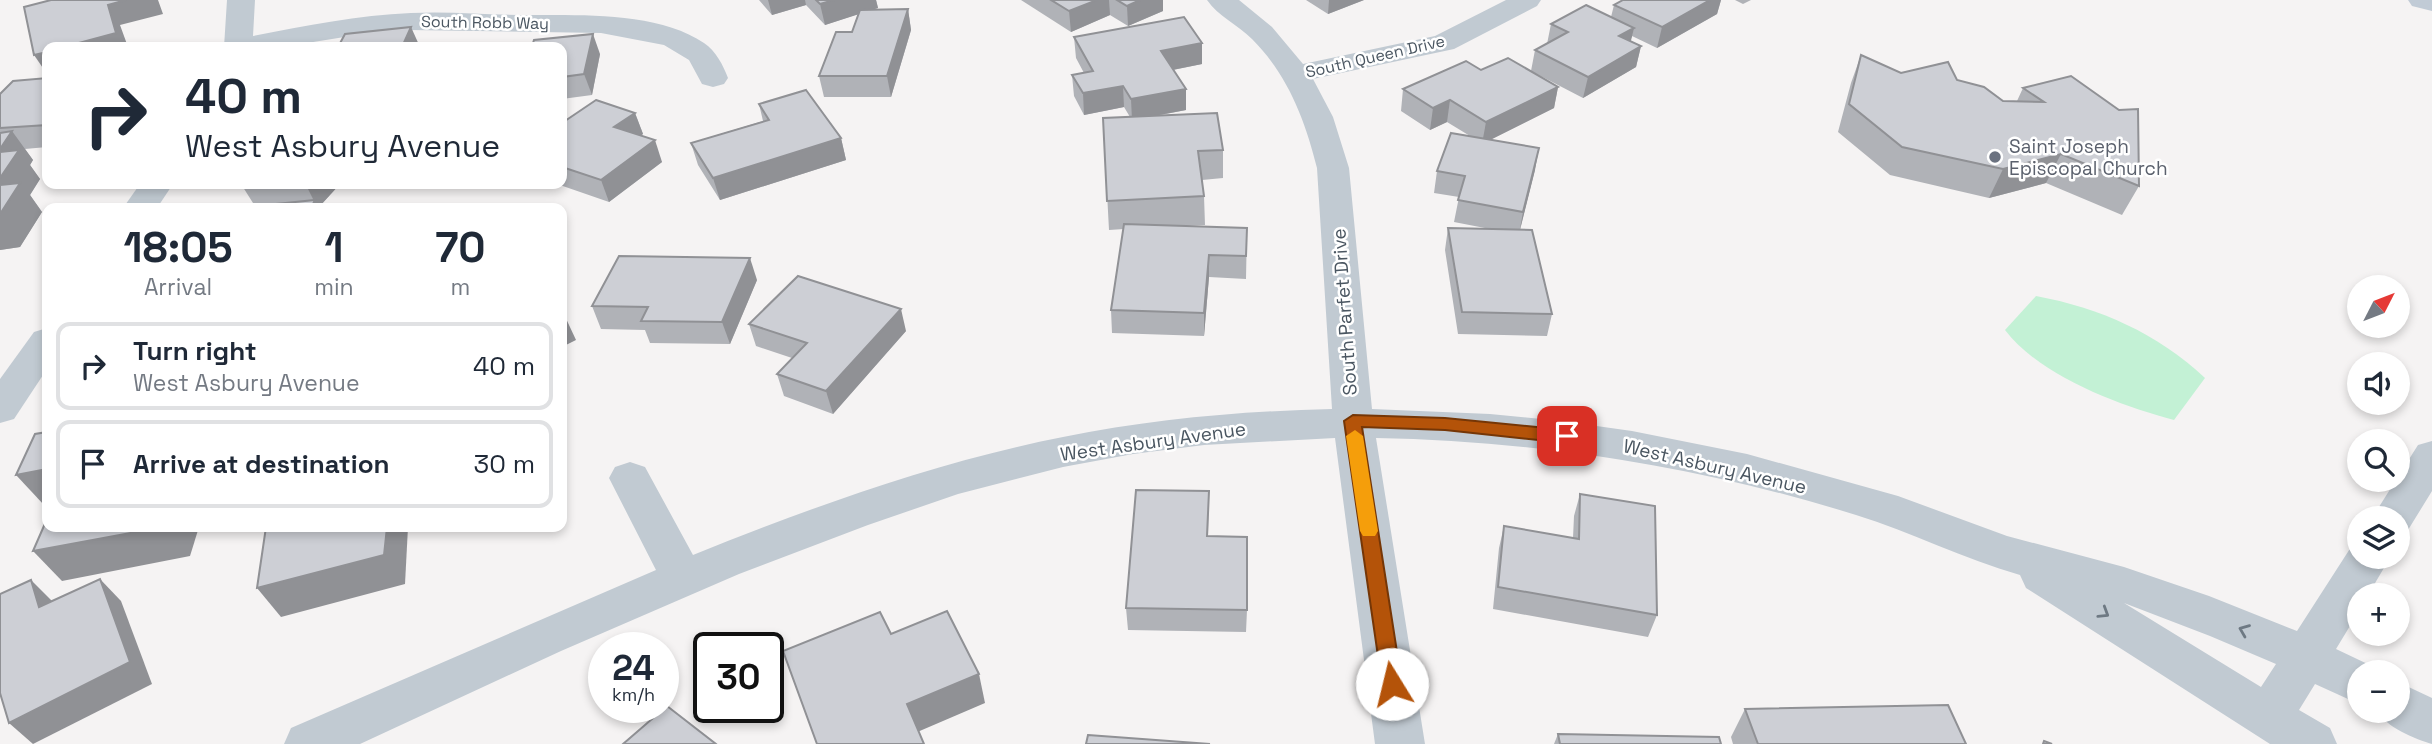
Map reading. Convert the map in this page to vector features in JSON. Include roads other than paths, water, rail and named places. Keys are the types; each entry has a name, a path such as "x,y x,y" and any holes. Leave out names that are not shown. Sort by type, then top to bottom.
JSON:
{"main road":[{"path":"2423,0 2432,3"}],"street":[{"path":"238,42 241,0"},
{"name":"South Parfet Drive","path":"1221,0 1257,27 1297,74 1319,117 1333,168 1353,421 1401,744"},
{"name":"South Queen Drive","path":"1297,74 1444,43 1527,0"},
{"name":"South Robb Way","path":"265,42 398,22 586,24 649,33 682,43 705,59 713,78"},
{"path":"0,409 42,348"},
{"name":"West Asbury Avenue","path":"309,744 682,577 829,521 927,488 1063,452 1185,434 1353,421 1445,424 1567,436 1683,456 1797,484 1936,525 2003,553 2088,574 2181,605 2307,656 2347,677"},
{"path":"2401,506 2432,456"},
{"path":"630,478 682,577"},
{"path":"2003,553 2067,589 2312,744"},
{"path":"2269,718 2361,569"},
{"path":"2410,710 2432,723"}],"place":[{"name":"Saint Joseph Episcopal Church","path":"1995,157"}]}
